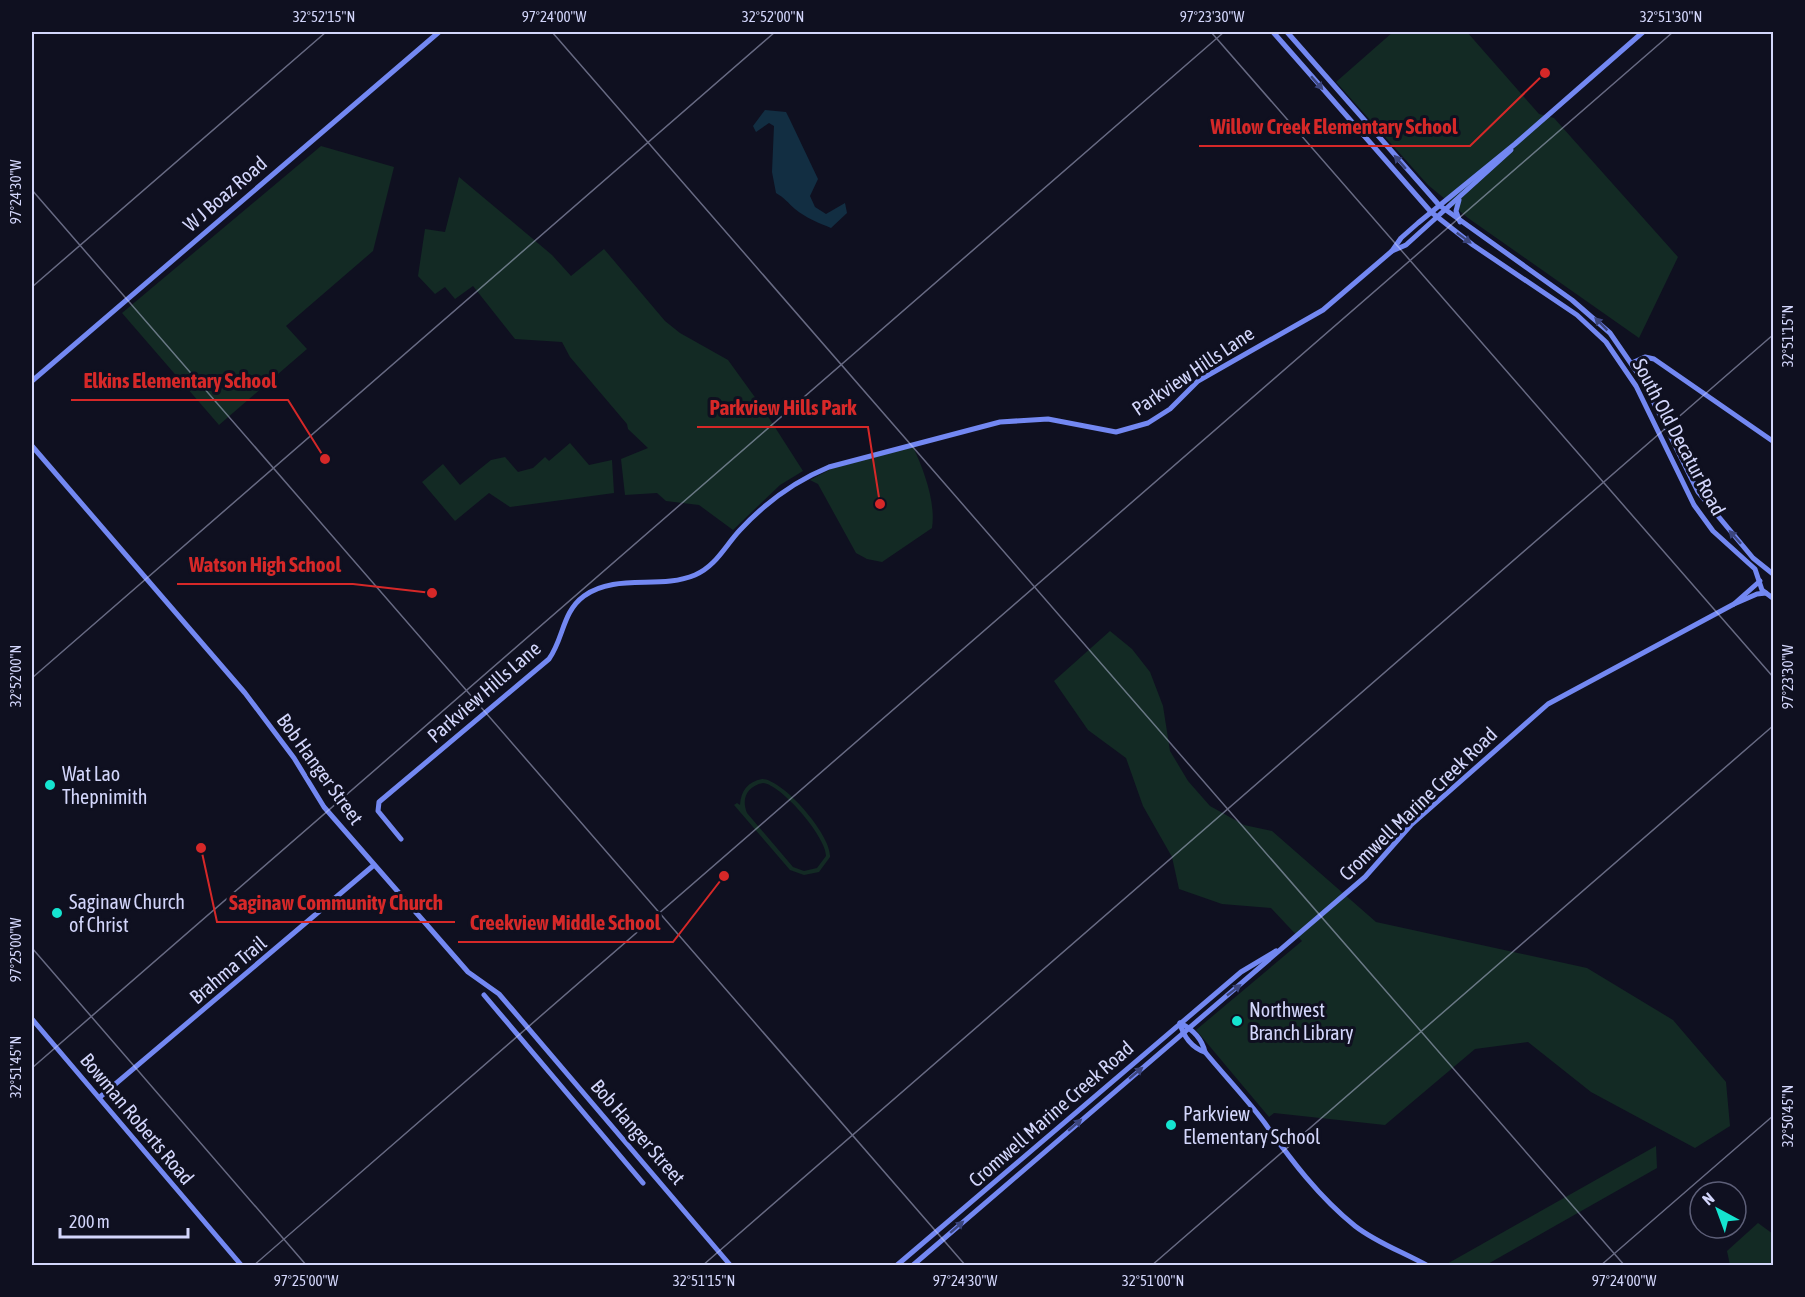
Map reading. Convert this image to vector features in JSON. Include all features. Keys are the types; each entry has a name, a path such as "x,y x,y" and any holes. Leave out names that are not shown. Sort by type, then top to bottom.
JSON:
{"street":[{"name":"W J Boaz Road","path":"32,381 439,32"},
{"name":"South Old Decatur Road","path":"1273,32 1431,212 1595,330 1625,367 1686,490 1713,531 1756,571 1760,581"},
{"name":"South Old Decatur Road","path":"1287,32 1444,210 1596,319 1633,363 1694,486 1735,537 1773,574"},
{"path":"1515,144 1643,32"},
{"name":"Parkview Hills Lane","path":"1392,251 1406,245 1460,198 1515,144"},
{"name":"Parkview Hills Lane","path":"401,839 378,811 379,802 549,659 555,651 566,616 577,602 593,590 611,585 678,581 696,575 709,567 746,524 786,490 808,476 829,467 985,425 1018,420 1048,419 1116,432 1148,423 1170,409 1198,381 1323,310 1392,251 1401,238 1439,205 1515,144"},
{"path":"1460,198 1456,211 1461,224"},
{"path":"1525,280 1531,271"},
{"name":"South Old Decatur Road","path":"1633,363 1645,357 1654,358 1773,442"},
{"path":"1625,367 1633,363"},
{"name":"Bob Hanger Street","path":"32,446 245,693 292,755 324,807 468,972 498,994 511,1008 731,1266"},
{"path":"1686,490 1694,486"},
{"name":"Cromwell Marine Creek Road","path":"1734,604 1760,581 1773,574"},
{"path":"1760,581 1761,588 1773,599"},
{"name":"Cromwell Marine Creek Road","path":"912,1266 1363,879 1411,825 1548,704 1734,604 1757,594 1769,593"},
{"name":"Brahma Trail","path":"100,1097 374,865"},
{"name":"Cromwell Marine Creek Road","path":"896,1266 1241,972 1288,944"},
{"name":"Bob Hanger Street","path":"484,995 643,1183"},
{"name":"Bowman Roberts Road","path":"32,1019 242,1266"},
{"path":"1180,1023 1189,1027 1203,1044 1205,1052 1264,1122 1280,1147 1331,1205 1356,1227 1384,1245 1428,1266"},
{"path":"1180,1023 1182,1033 1197,1049 1205,1052"},
{"path":"1106,1086 1112,1093"},
{"path":"994,1182 1000,1190"}],"green space":[{"path":"1393,32 1467,32 1539,114 1554,118 1678,257 1639,338 1468,218 1428,185 1336,82"},
{"path":"321,146 394,167 373,251 286,326 307,349 219,425 122,313"},
{"path":"459,177 552,255 571,276 604,249 665,321 680,333 728,360 762,407 803,471 780,485 733,530 699,505 666,501 657,493 625,495 621,459 648,448 628,429 627,424 570,357 562,342 515,339 473,286 455,299 445,287 435,294 418,276 425,229 445,232"},
{"path":"570,443 589,465 612,460 614,493 510,507 489,493 455,521 422,482 443,464 460,485 491,460 505,457 518,472 533,468 545,457 549,461"},
{"path":"913,447 931,497 932,528 882,562 867,559 856,553 818,484 810,480 833,468"},
{"path":"1110,631 1132,649 1150,672 1163,706 1170,751 1188,781 1210,806 1244,825 1272,831 1376,922 1587,968 1673,1020 1726,1082 1730,1126 1695,1148 1591,1092 1528,1042 1475,1049 1385,1125 1274,1113 1269,1117 1196,1030 1302,941 1271,908 1222,904 1179,889 1172,857 1143,806 1126,758 1088,730 1054,681"},
{"path":"757,780 771,781 782,788 815,823 829,848 830,857 819,872 804,875 790,870 734,805 737,803 740,805 744,791","holes":["763,783 781,792 802,813 819,837 826,856 817,868 804,871 793,867 747,813 745,798 749,790"]},
{"path":"1656,1146 1657,1168 1486,1265 1445,1265"},
{"path":"1758,1223 1773,1234 1773,1265 1730,1265 1727,1251 1739,1240 1748,1240 1748,1232"}],"water":[{"path":"765,110 786,112 818,179 810,196 815,207 826,214 845,203 847,213 831,228 804,215 776,193 772,172 774,126 769,123 756,132 753,126"}],"place":[{"name":"Willow Creek Elementary School","path":"1545,73"},
{"name":"Elkins Elementary School","path":"325,459"},
{"name":"Parkview Hills Park","path":"880,504"},
{"name":"Watson High School","path":"432,593"},
{"name":"Wat Lao Thepnimith","path":"50,785"},
{"name":"Saginaw Community Church","path":"201,848"},
{"name":"Creekview Middle School","path":"724,876"},
{"name":"Saginaw Church of Christ","path":"57,913"},
{"name":"Northwest Branch Library","path":"1237,1021"},
{"name":"Parkview Elementary School","path":"1171,1125"}]}
